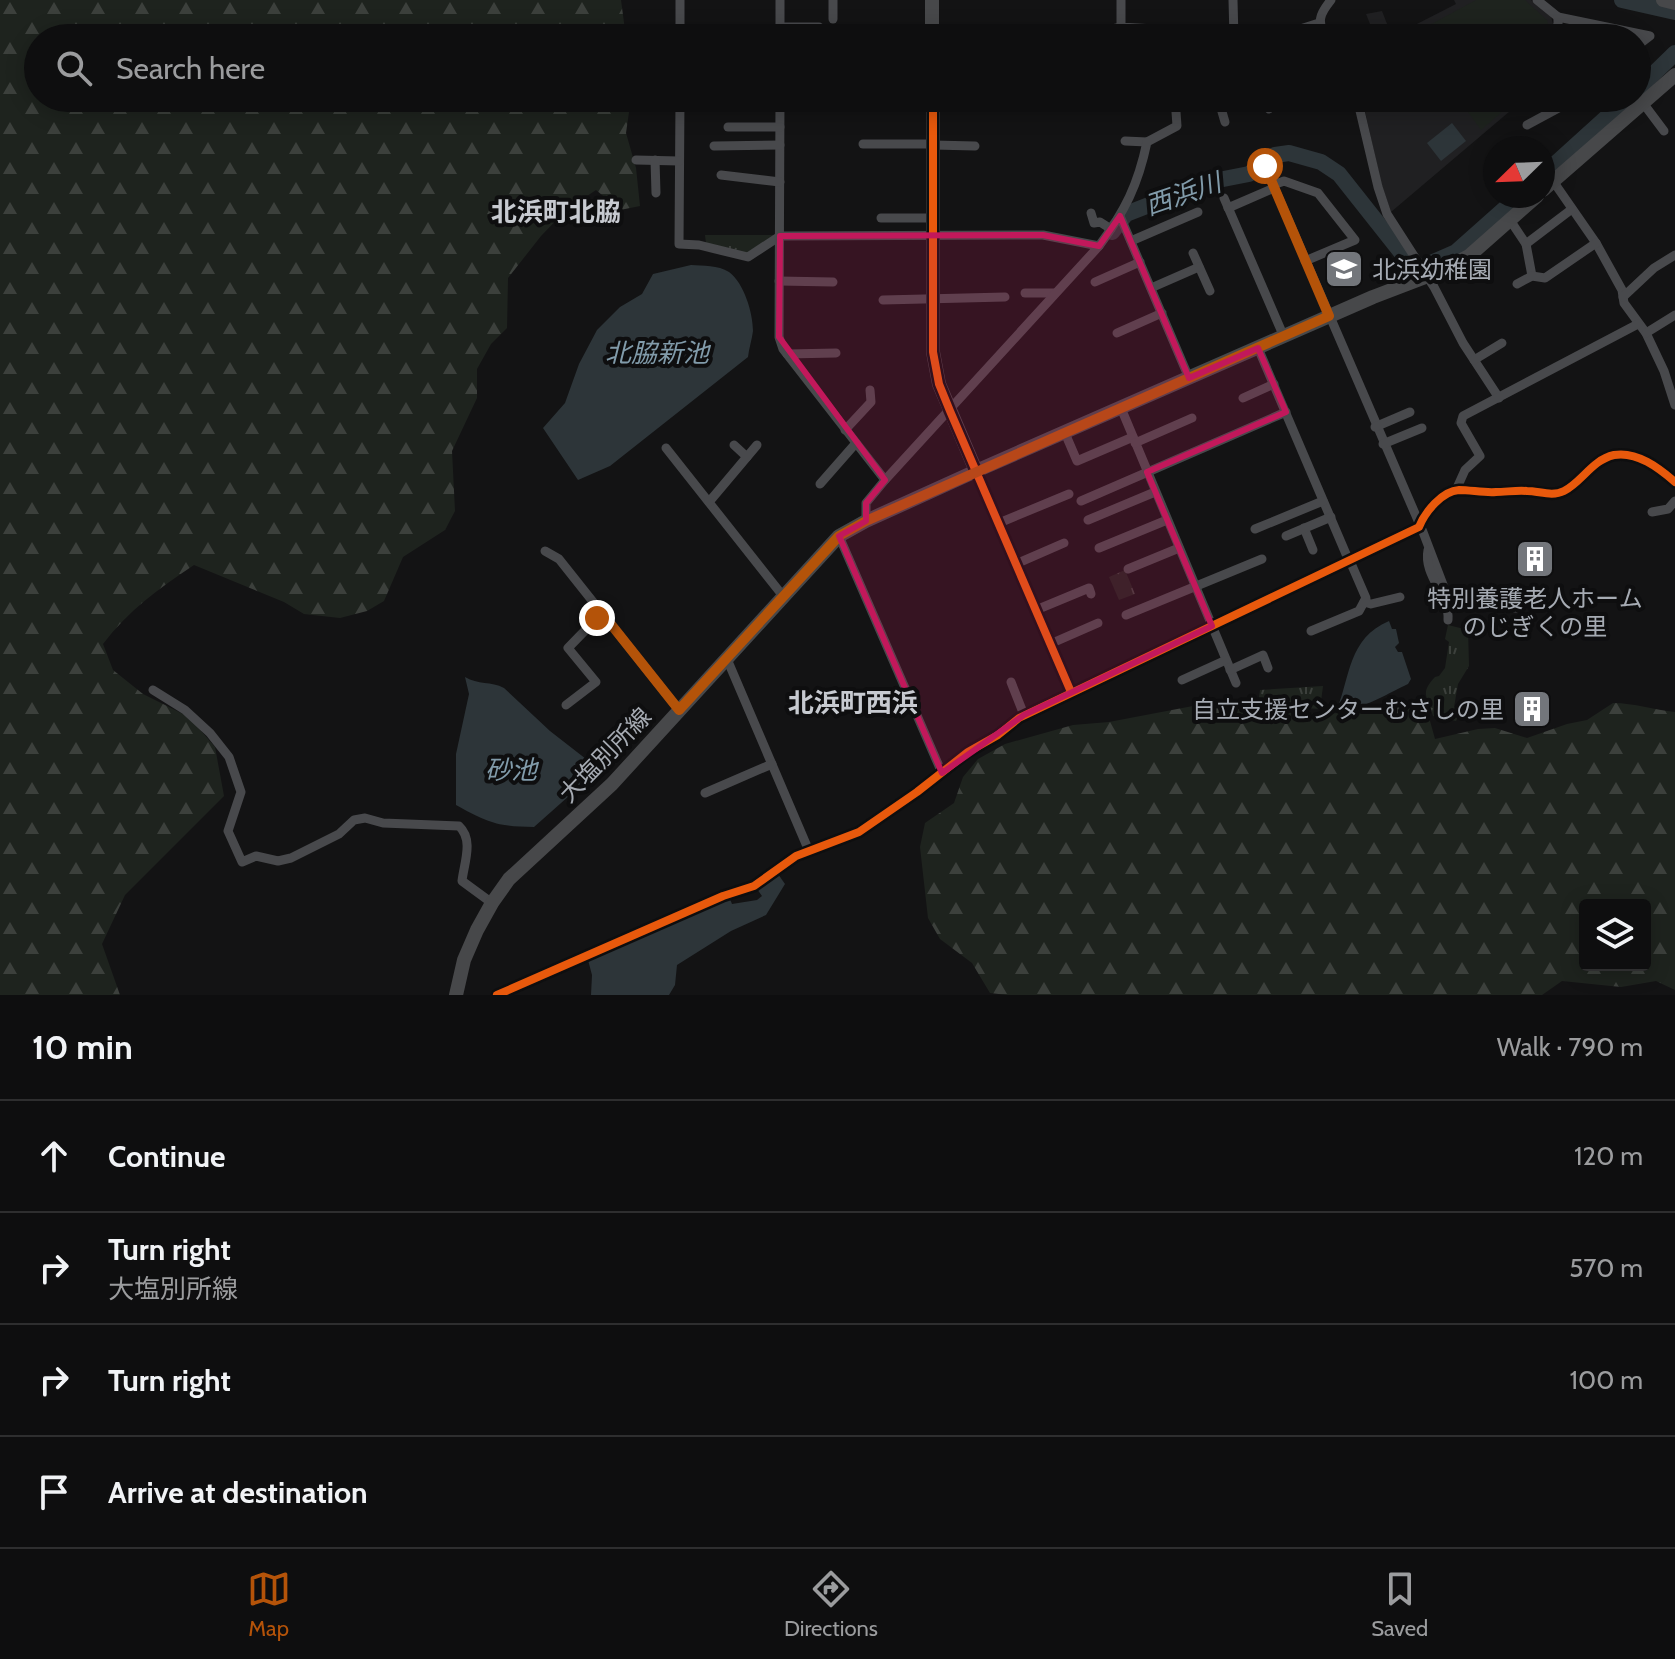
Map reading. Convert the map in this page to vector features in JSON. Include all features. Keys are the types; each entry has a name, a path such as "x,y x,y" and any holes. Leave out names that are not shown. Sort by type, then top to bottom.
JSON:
{"main road":[{"path":"932,0 932,24"},
{"path":"1663,0 1675,3"},
{"path":"1651,92 1675,75"},
{"path":"933,112 934,361 950,411 976,471"},
{"path":"1555,179 1626,112"},
{"name":"大塩別所線","path":"456,995 464,960 492,903 509,879 612,784 839,536 976,471 1469,256 1524,208"}],"street":[{"path":"680,0 680,24"},
{"path":"780,0 780,24"},
{"path":"833,0 833,19"},
{"path":"1121,0 1121,24"},
{"path":"1233,0 1234,24"},
{"path":"1316,24 1331,0"},
{"path":"1537,0 1558,17 1592,24"},
{"path":"1558,17 1558,24"},
{"path":"680,112 679,244 699,245 748,257 780,236 1043,235 1099,246"},
{"path":"780,112 779,337 787,354 885,480"},
{"path":"1125,141 1147,142 1177,126 1176,112"},
{"path":"1222,112 1225,122"},
{"path":"1360,112 1387,214 1499,398"},
{"path":"1527,125 1558,112"},
{"path":"1645,112 1664,131"},
{"path":"728,127 780,127"},
{"path":"866,521 866,503 885,480 1099,246 1120,216 1141,174 1147,142"},
{"path":"863,144 975,146"},
{"path":"714,146 780,145"},
{"path":"636,160 679,161"},
{"path":"655,160 656,193"},
{"path":"1265,166 1447,595 1516,608"},
{"path":"721,175 780,182"},
{"path":"1284,337 1226,203 1284,181 1318,193 1357,242 1305,261"},
{"path":"1555,193 1572,209 1596,243 1622,290 1624,303 1646,333 1664,371 1675,405"},
{"path":"1526,244 1572,209"},
{"path":"1131,241 1198,212"},
{"path":"1091,213 1094,223 1100,222 1111,229"},
{"path":"1120,216 1189,378"},
{"path":"881,218 933,218"},
{"path":"1510,220 1526,244 1532,276"},
{"path":"1517,284 1532,276 1545,278 1596,243"},
{"path":"1193,253 1210,291"},
{"path":"1623,297 1654,268 1675,255"},
{"path":"1095,282 1140,262"},
{"path":"1151,288 1199,267"},
{"path":"779,281 833,282"},
{"path":"1025,293 1055,293"},
{"path":"883,300 1005,297"},
{"path":"1117,333 1162,313"},
{"path":"1646,333 1675,315"},
{"path":"1456,490 1465,470 1480,456 1461,423 1463,416 1638,324"},
{"path":"1474,360 1502,343"},
{"path":"1258,348 1366,598 1359,611 1311,631"},
{"path":"787,354 836,353"},
{"path":"1243,398 1274,384"},
{"path":"845,430 871,402 870,390"},
{"path":"1121,408 1236,683"},
{"path":"1081,501 1286,412"},
{"path":"1375,427 1410,412"},
{"path":"1065,433 1077,461 1176,421 1192,418"},
{"path":"1383,444 1422,428"},
{"path":"820,484 856,443"},
{"path":"734,445 748,460"},
{"path":"709,502 748,460 757,445"},
{"path":"666,448 783,596"},
{"path":"497,995 723,896 754,886 783,864 859,832 1024,715 1419,527 1425,514 1445,495 1456,490 1553,494 1564,491 1596,463 1615,455 1635,457 1660,469 1675,482"},
{"path":"976,471 1071,692"},
{"path":"1088,520 1155,492"},
{"path":"999,523 1069,494"},
{"path":"1255,529 1323,501"},
{"path":"1652,512 1668,509 1675,501"},
{"path":"1286,536 1331,517"},
{"path":"1099,548 1167,520"},
{"path":"1304,528 1313,550"},
{"path":"839,536 942,773"},
{"path":"1016,564 1064,543"},
{"path":"1428,546 1426,560 1445,604 1448,620"},
{"path":"1128,569 1179,548"},
{"path":"545,551 559,559 679,710"},
{"path":"1126,615 1262,559"},
{"path":"1036,610 1089,588 1091,594"},
{"path":"1364,602 1371,604 1400,597"},
{"path":"566,705 596,682 568,648 602,613"},
{"path":"1050,644 1098,623"},
{"path":"1182,680 1263,655 1268,668"},
{"path":"727,659 809,851"},
{"path":"1011,682 1024,715"},
{"path":"153,690 197,721 229,757 241,792 228,831 242,862 256,856 278,861 291,858 339,834 354,820 365,818 383,823 459,826 468,842 462,881 492,903"},
{"path":"705,793 772,764"}],"highlighted area":[{"path":"1120,216 1189,378 1258,348 1286,412 1147,472 1212,626 1024,715 942,773 839,536 866,521 866,503 885,480 779,337 780,236 1043,235 1099,246"}],"shaded area":[{"path":"1454,0 1531,0 1551,16 1553,24 1417,24 1456,4"},
{"path":"1382,11 1387,24 1370,24 1366,14"},
{"path":"1365,112 1509,112 1391,212 1381,183"}],"green space":[{"path":"0,0 621,0 624,24 24,24 24,112 629,112 626,133 636,168 640,206 620,210 596,190 566,210 508,278 507,328 491,344 477,369 477,398 452,451 455,511 445,530 403,557 384,601 367,611 340,618 304,614 284,602 194,565 145,601 103,644 113,670 143,694 189,717 215,747 224,796 125,895 102,944 120,995 0,995"},
{"path":"1476,0 1525,0 1548,24 1432,24"},
{"path":"1468,112 1502,112 1481,130"},
{"path":"705,235 774,235 749,254 706,243"},
{"path":"1125,570 1135,594 1119,600 1109,577"},
{"path":"1448,625 1468,630 1469,666 1458,684 1454,707 1461,710 1456,721 1433,716 1426,695 1427,687 1445,668"},
{"path":"1323,686 1320,709 1258,705 1260,690"},
{"path":"1613,703 1675,712 1675,990 1656,981 1621,987 1562,981 1542,995 1007,995 990,993 972,963 940,939 928,918 920,847 925,823 954,803 963,777 978,759 1005,744 1073,725 1109,722 1193,706 1309,714 1343,713 1378,707 1419,708 1430,721 1435,739 1495,728 1527,738 1587,720"}],"water":[{"path":"1452,123 1466,141 1441,161 1427,143"},
{"name":"北脇新池","path":"691,265 725,270 739,283 747,299 753,324 748,357 610,466 578,480 543,428 565,403 579,364 597,330 620,307 642,294 653,274"},
{"path":"1389,621 1392,629 1396,629 1399,643 1395,647 1402,652 1411,679 1408,684 1364,705 1337,709 1358,648 1376,628"},
{"name":"砂池","path":"465,677 504,688 550,731 595,766 596,772 534,827 493,822 456,805 456,754 469,694"},
{"path":"778,874 785,884 766,915 731,931 677,965 675,985 669,995 591,995 592,975 588,960 730,899 732,904 757,900 762,896 757,889"}],"waterway":[{"path":"1622,0 1675,12"},
{"name":"西浜川","path":"1651,76 1675,53"},
{"name":"西浜川","path":"1555,164 1613,112"},
{"name":"西浜川","path":"1112,232 1126,214 1208,182 1249,174 1275,155 1289,153 1321,162 1339,174 1415,270 1456,252 1506,208"}],"cycle path":[{"path":"933,112 933,352 939,384 1071,692"},
{"path":"497,995 723,896 754,886 796,856 859,832 1019,718 1419,527 1425,515 1446,494 1459,490 1559,493 1599,461 1623,454 1647,462 1675,482"}],"place":[{"name":"北浜幼稚園","path":"1344,269"},
{"name":"特別養護老人ホーム のじぎくの里","path":"1535,559"},
{"name":"自立支援センターむさしの里","path":"1532,709"}],"district":[{"name":"北浜町北脇","path":"556,212"},
{"name":"北浜町西浜","path":"853,703"}],"route":[{"path":"597,618 602,613 679,710 839,536 976,471 1329,316 1265,166"}]}
